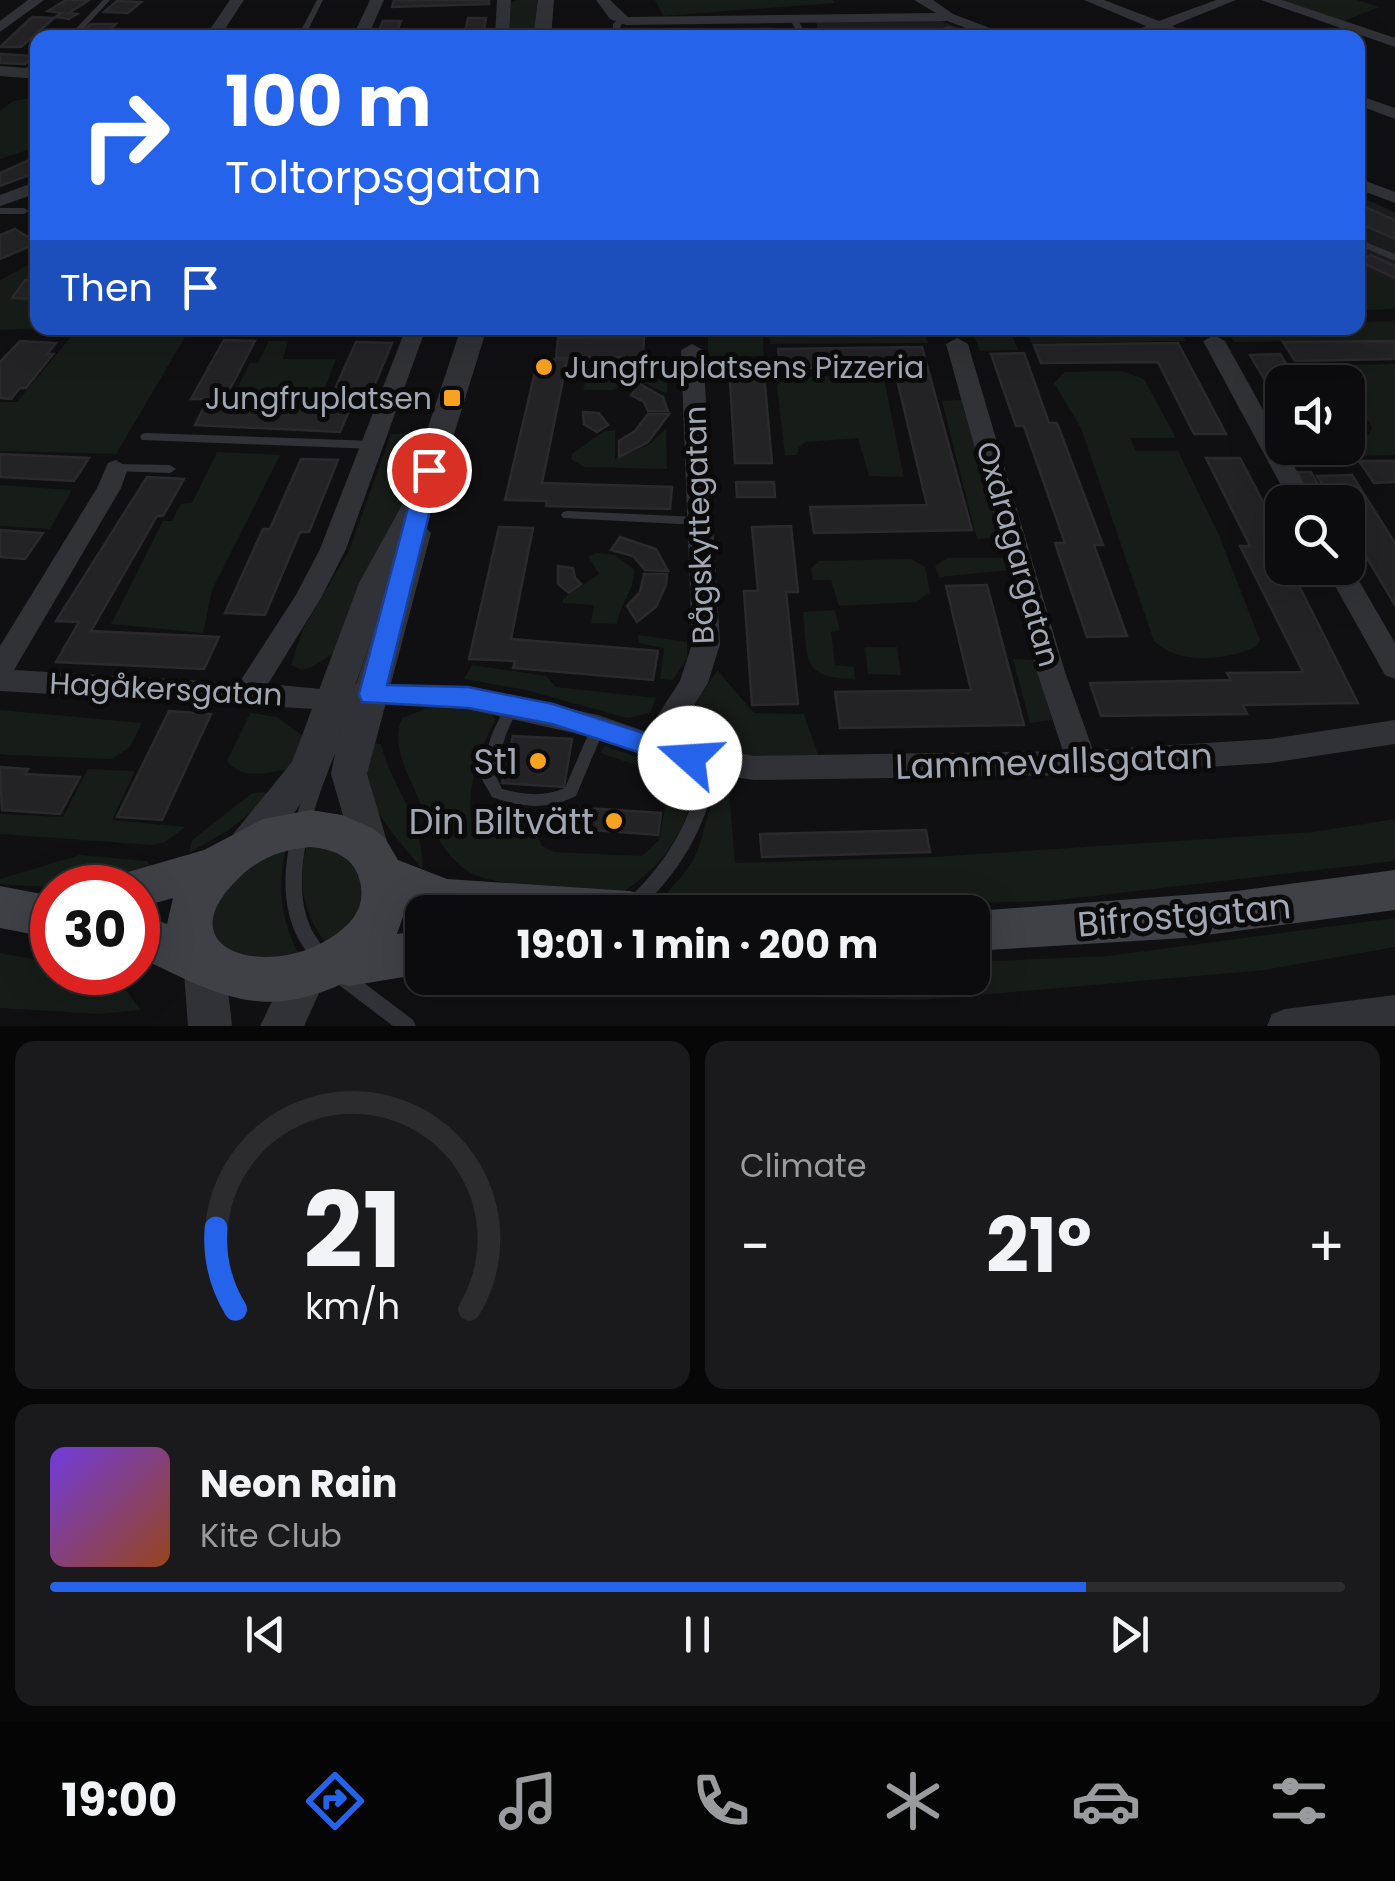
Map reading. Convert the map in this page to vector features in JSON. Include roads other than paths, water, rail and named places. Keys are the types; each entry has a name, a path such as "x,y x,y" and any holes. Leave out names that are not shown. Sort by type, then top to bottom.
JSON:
{"main road":[{"path":"160,880 236,854 274,834 301,829 342,834 377,864 438,895"},
{"path":"201,966 190,934 191,915 204,886 236,854"},
{"path":"317,988 368,943 380,919 385,896 377,864"},
{"name":"Bifrostgatan","path":"990,929 1145,923 1300,906 1395,890"},
{"path":"0,904 30,902"},
{"path":"0,904 30,912"},
{"path":"160,945 201,966 222,986 244,994 270,996 317,988 405,958"}],"street":[{"path":"0,28 37,0"},
{"path":"216,30 237,0"},
{"path":"362,30 376,0"},
{"path":"502,30 504,0"},
{"path":"543,30 546,0"},
{"path":"602,0 614,16 618,30 794,20 948,18 985,30"},
{"path":"921,0 939,8 948,18"},
{"path":"1092,0 1169,30"},
{"path":"1148,30 1229,0"},
{"path":"1268,0 1357,30"},
{"path":"1365,33 1395,43"},
{"path":"0,72 30,70"},
{"path":"1365,103 1395,114"},
{"path":"1365,186 1395,198"},
{"path":"0,201 30,189"},
{"path":"246,696 308,598 333,549 413,335"},
{"path":"236,854 308,769 375,582 418,505 472,335"},
{"path":"1214,341 1293,485"},
{"name":"Oxdragargatan","path":"958,344 1051,672 1082,763"},
{"name":"Bågskyttegatan","path":"654,746 703,663 692,357"},
{"path":"0,670 110,488 116,468"},
{"path":"377,864 350,774 356,738 372,694 418,526 418,505"},
{"path":"1348,585 1395,667"},
{"name":"Hagåkersgatan","path":"0,680 332,699"},
{"name":"Lammevallsgatan","path":"372,694 468,698 512,706 598,727 711,764 835,769 1082,763 1270,751 1395,732"},
{"path":"201,966 210,1026"},
{"path":"1285,1026 1376,1018"}],"lane":[{"path":"78,30 108,0"},
{"path":"304,30 320,0"},
{"path":"794,20 800,30"},
{"path":"0,211 24,211"},
{"path":"1365,245 1395,258"},
{"path":"593,364 692,357"},
{"path":"146,438 374,444"},
{"path":"116,468 170,469"},
{"path":"407,1026 317,988 312,948 296,919 292,879 301,829 365,662 418,505"},
{"path":"567,516 700,520"},
{"path":"512,706 487,774 497,794 512,799 542,802 571,792 598,727"},
{"path":"647,895 678,857 705,800 711,764"}],"place":[{"name":"Jungfruplatsens Pizzeria","path":"544,367"},
{"name":"Jungfruplatsen","path":"452,398"},
{"name":"St1","path":"538,761"},
{"name":"Din Biltvätt","path":"614,821"}]}
